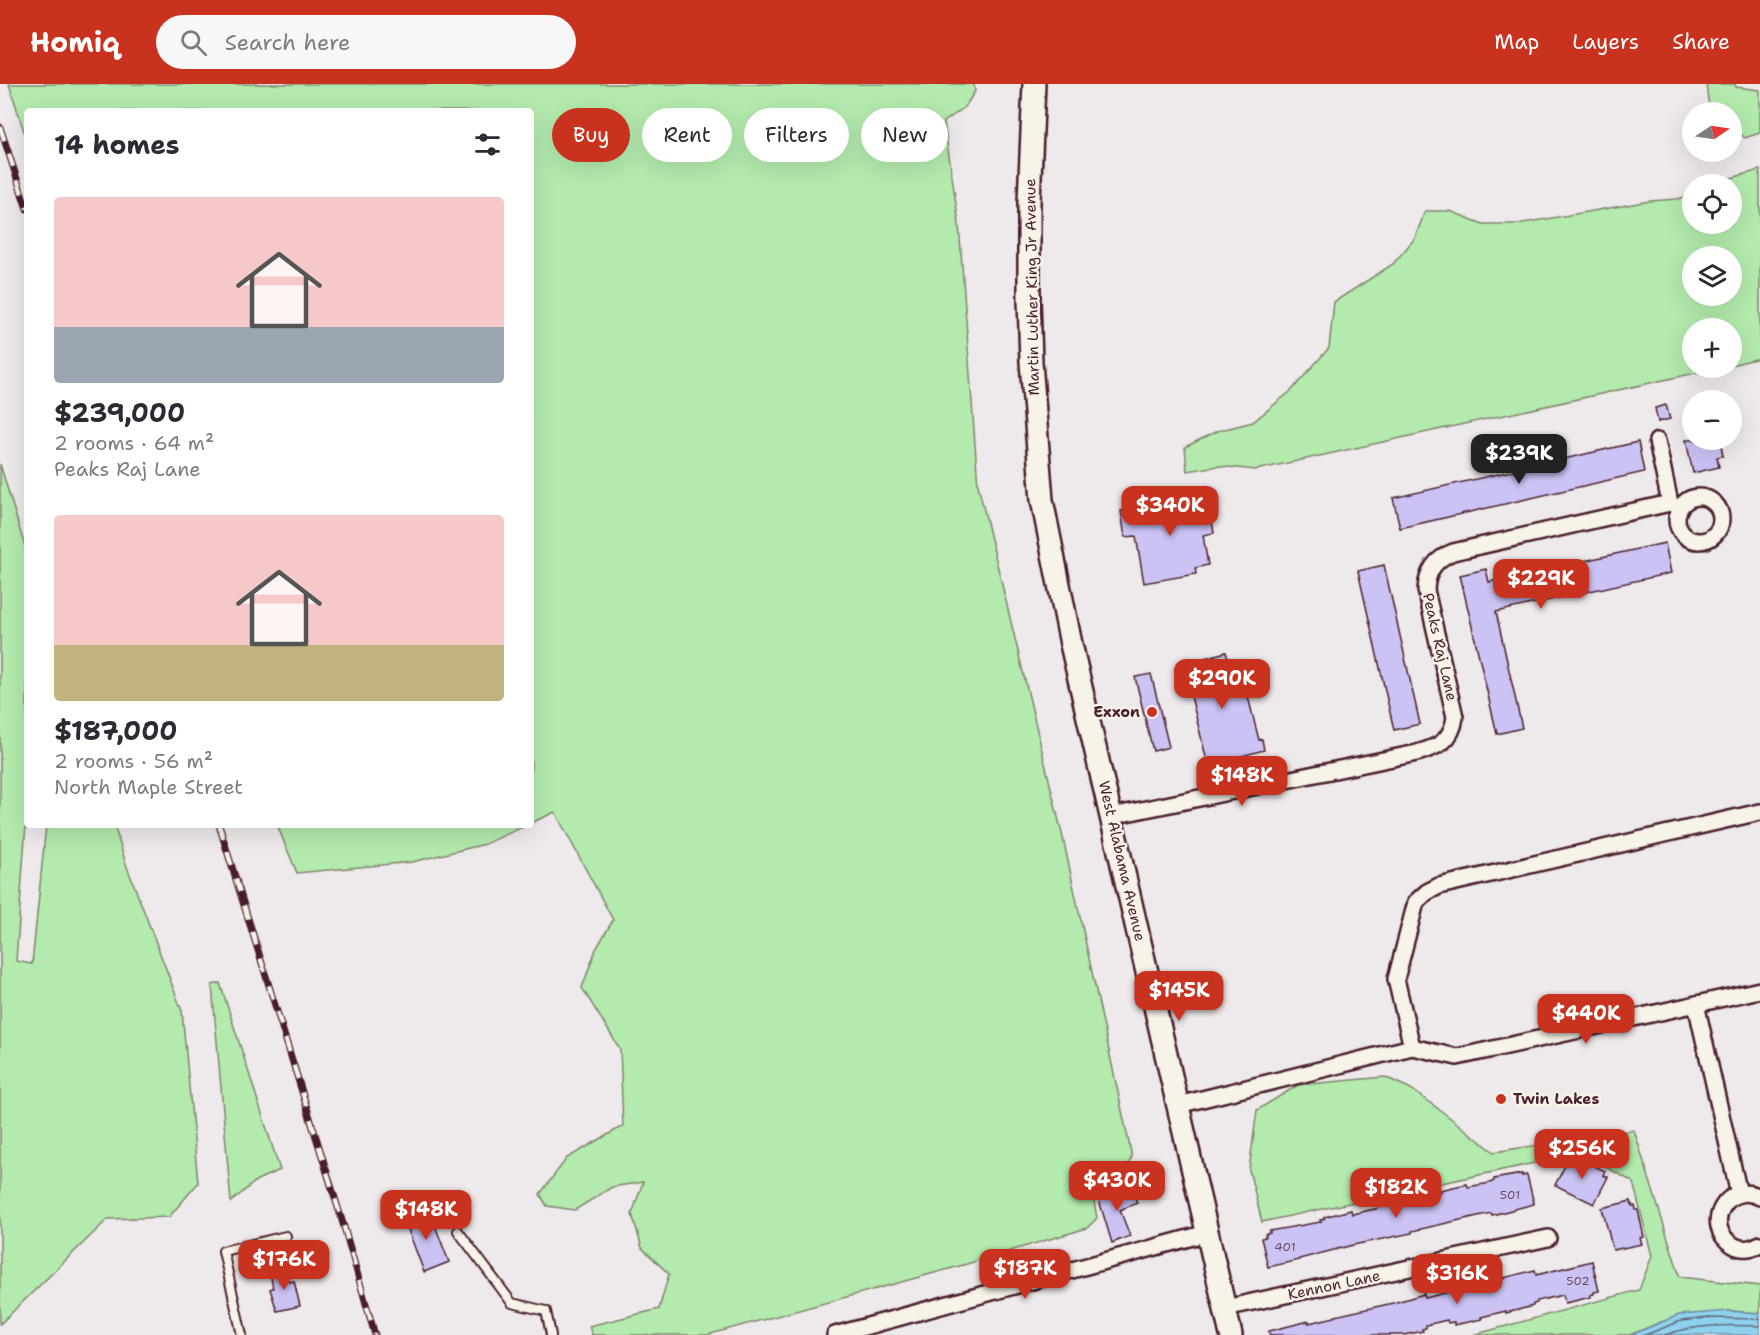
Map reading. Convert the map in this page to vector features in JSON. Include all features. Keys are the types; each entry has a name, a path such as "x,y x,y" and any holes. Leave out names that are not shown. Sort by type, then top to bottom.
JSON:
{"main road":[{"name":"Martin Luther King Jr Avenue","path":"1034,84 1029,202 1029,299 1030,362 1038,455"},
{"name":"West Alabama Avenue","path":"1038,455 1042,500 1071,644 1231,1335"}],"street":[{"name":"Peaks Raj Lane","path":"1112,816 1417,753 1439,746 1451,733 1455,717 1426,590 1428,574 1437,560 1453,552 1675,505 1657,441"},
{"path":"1412,1047 1396,979 1416,902 1427,892 1439,886 1760,812"},
{"path":"1178,1105 1412,1047 1456,1057 1760,990"},
{"path":"1696,1004 1739,1194"},
{"path":"1760,1197 1748,1193 1731,1197 1720,1211 1718,1219 1723,1235 1736,1247 1755,1247 1760,1244"},
{"path":"835,1335 1207,1233"},
{"name":"Kennon Lane","path":"1225,1308 1548,1238"}],"lane":[{"path":"458,1231 512,1303 546,1311 552,1334"},
{"path":"242,1335 223,1251 286,1236"}],"green space":[{"path":"9,84 974,84 975,91 965,107 948,119 948,108 861,108 861,162 948,162 948,149 959,224 978,485 1063,838 1132,1157 1118,1184 1093,1196 1097,1218 1087,1228 960,1266 707,1335 592,1335 589,1326 659,1309 669,1274 642,1248 632,1214 643,1182 612,1187 575,1210 547,1206 540,1194 567,1158 623,1126 620,1049 582,988 596,949 613,920 555,812 534,822 534,108 24,108 24,132"},
{"path":"1706,84 1735,84 1736,87 1760,90 1760,133 1745,138 1742,135 1742,102 1708,102"},
{"path":"1760,170 1760,358 1742,362 1742,318 1682,318 1682,376 1256,470 1218,466 1187,471 1185,447 1217,431 1253,422 1291,391 1329,348 1334,302 1393,264 1415,238 1425,211 1450,211 1483,224 1517,224 1650,201 1682,198 1682,234 1742,234 1742,175"},
{"path":"0,464 24,543 26,828 16,961 32,964 46,828 115,828 126,864 182,1011 198,1183 169,1217 108,1219 0,1324"},
{"path":"278,828 520,828 485,844 412,862 297,873"},
{"path":"220,983 280,1170 257,1180 231,1202 212,985"},
{"path":"1385,1077 1411,1089 1494,1152 1634,1130 1680,1277 1760,1286 1760,1313 1729,1311 1661,1322 1630,1335 1473,1335 1639,1290 1652,1256 1633,1182 1581,1153 1262,1222 1249,1170 1257,1110 1298,1085"}],"water":[{"path":"1729,1311 1760,1313 1760,1335 1630,1335 1679,1315"}],"building":[{"path":"1666,405 1670,419 1658,422 1655,408"},
{"path":"1638,442 1644,472 1400,528 1393,498"},
{"path":"1688,450 1722,450 1723,456 1717,457 1719,467 1693,473"},
{"path":"1184,497 1185,502 1208,499 1214,533 1203,535 1208,565 1195,568 1196,574 1144,583 1136,536 1125,537 1121,511 1136,509 1135,504"},
{"path":"1665,543 1671,573 1496,612 1522,728 1497,734 1460,575 1486,569 1489,582"},
{"path":"1384,565 1420,724 1394,730 1358,571"},
{"path":"1226,652 1232,673 1239,672 1244,694 1247,693 1259,740 1262,739 1264,750 1208,765 1183,664"},
{"path":"1151,674 1169,747 1153,751 1135,677"},
{"path":"1569,1158 1579,1160 1579,1158 1605,1171 1603,1175 1608,1177 1594,1204 1555,1185"},
{"path":"1522,1174 1522,1176 1527,1175 1534,1204 1412,1231 1412,1233 1353,1245 1268,1267 1261,1238 1266,1237 1265,1234 1270,1233 1269,1231 1321,1222 1320,1220 1324,1217 1351,1210 1352,1214 1379,1208 1383,1206 1382,1204 1410,1197 1411,1201 1436,1195 1441,1192 1440,1190 1467,1184 1468,1187 1490,1183 1494,1179"},
{"path":"1131,1185 1137,1203 1120,1210 1130,1236 1112,1243 1098,1197"},
{"path":"1631,1201 1632,1206 1638,1210 1644,1237 1640,1238 1642,1244 1613,1250 1602,1208"},
{"path":"429,1210 449,1262 424,1272 404,1219"},
{"path":"1592,1261 1599,1291 1590,1295 1591,1297 1565,1303 1563,1295 1537,1301 1533,1306 1481,1317 1482,1319 1454,1325 1454,1322 1448,1323 1447,1320 1426,1325 1423,1331 1404,1335 1270,1335 1269,1331 1424,1294 1425,1298 1535,1270 1536,1275"},
{"path":"286,1269 289,1282 294,1281 300,1306 277,1311 270,1289 273,1288 270,1273"}],"railway":[{"path":"0,127 24,200"},
{"path":"220,828 344,1227 375,1335"}],"place":[{"name":"Exxon","path":"1152,712"},
{"name":"Twin Lakes","path":"1501,1099"}]}
